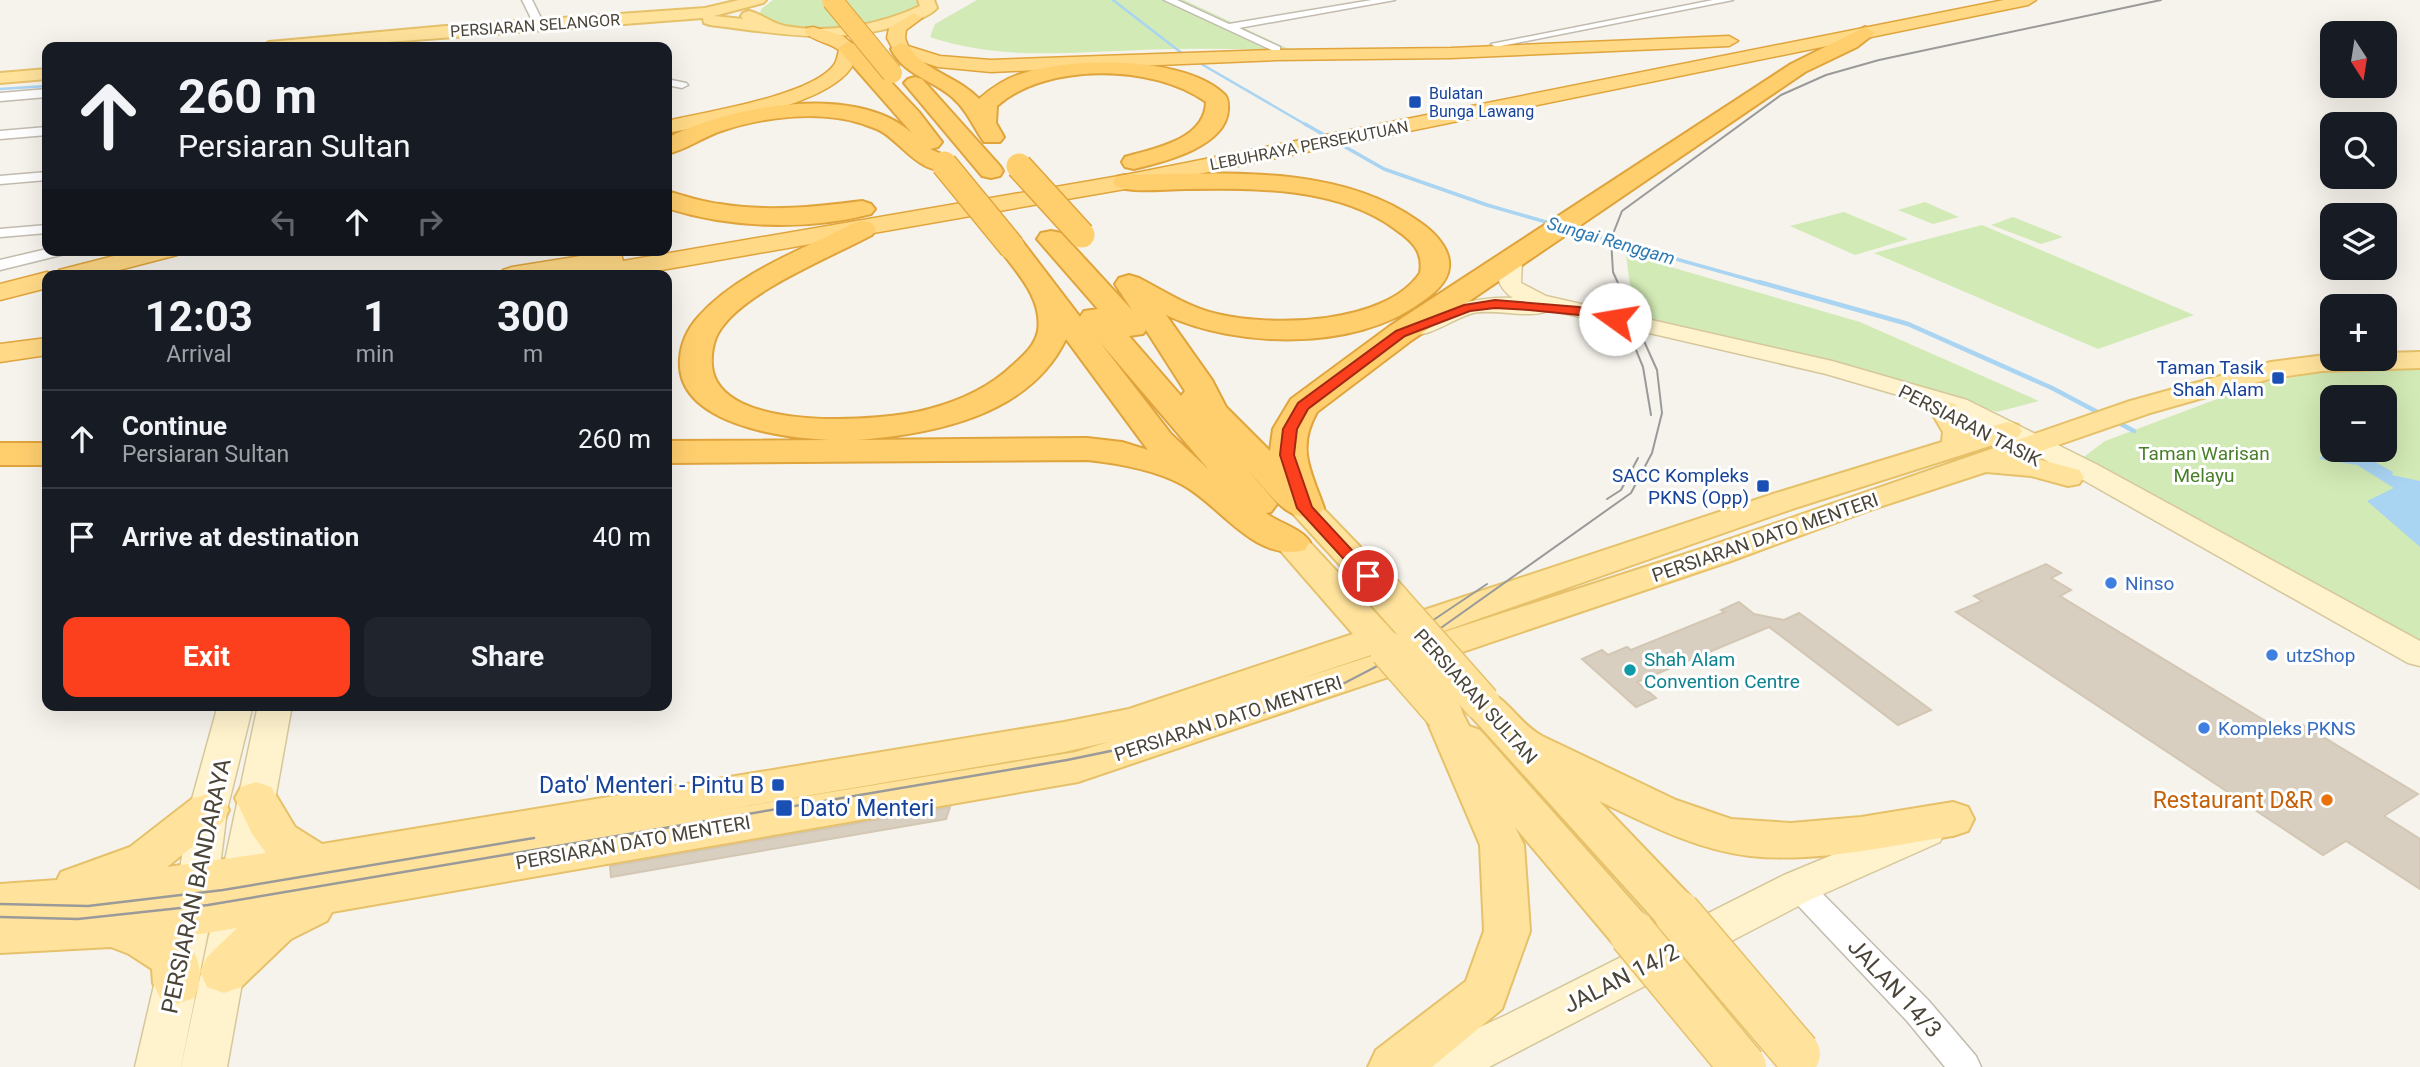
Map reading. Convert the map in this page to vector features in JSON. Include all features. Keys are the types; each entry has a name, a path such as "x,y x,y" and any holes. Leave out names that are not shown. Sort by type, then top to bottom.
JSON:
{"highway":[{"path":"832,0 899,82 1044,241"},
{"path":"844,0 899,82 921,128 944,164"},
{"name":"LEBUHRAYA PERSEKUTUAN","path":"1858,30 1987,0"},
{"name":"LEBUHRAYA PERSEKUTUAN","path":"612,270 862,219 1308,141 1858,30 2028,0"},
{"path":"914,18 898,28 896,38 903,55 965,98 985,122 995,144"},
{"path":"901,49 938,61 991,66 1709,43 1858,30 1857,40 1818,55 1401,333 1303,406 1290,429 1287,455 1305,508"},
{"path":"813,32 837,40 848,48 867,73 899,82 933,103 957,112 1019,166 1044,241 1045,290 1053,334 1032,368 987,398 936,418 898,427 842,432 787,428 745,418 708,396 697,374 695,353 708,324 742,295 862,219"},
{"path":"672,126 807,90 842,68 848,48"},
{"path":"985,122 986,104 1000,90 1029,77 1078,70 1122,69 1164,75 1198,85 1217,100 1219,110 1215,119 1200,136 1129,172"},
{"path":"933,103 983,172"},
{"path":"672,145 704,129 734,120 797,112 832,113 881,122 898,132 922,155 944,164 1044,241 1177,310 1212,322 1256,329 1297,329 1342,324 1408,302 1430,281 1434,263 1428,243 1411,226 1390,214 1350,199 1282,185 1129,172"},
{"name":"LEBUHRAYA PERSEKUTUAN","path":"672,249 1024,191 1274,142 1308,141"},
{"path":"1129,172 1224,146 1274,142"},
{"path":"672,200 720,213 755,217 862,219"},
{"path":"759,235 811,218 862,219"},
{"name":"PERSIARAN SULTAN","path":"1044,241 1305,508"},
{"name":"PERSIARAN SULTAN","path":"1044,241 1291,542"},
{"path":"88,270 144,256"},
{"name":"LEBUHRAYA PERSEKUTUAN","path":"543,270 629,256"},
{"path":"0,292 42,281"},
{"path":"1129,284 1196,380 1213,415"},
{"path":"1045,290 1138,416 1194,476 1265,531 1291,542"},
{"path":"0,353 42,348"},
{"path":"0,366 42,361"},
{"path":"672,452 1087,449 1122,453 1194,476"},
{"path":"0,454 42,454"}],"main road":[{"name":"PERSIARAN SELANGOR","path":"326,42 705,13 758,0"},
{"path":"758,0 752,5 748,16 766,27"},
{"name":"PERSIARAN SELANGOR","path":"406,42 689,19 813,32 886,26 914,18 932,3"},
{"path":"0,71 42,67"},
{"path":"0,78 42,74"},
{"path":"1511,261 1508,279 1520,294 1579,311 1832,368 1892,385"},
{"path":"1401,333 1468,307 1495,304 1579,311"},
{"path":"2397,346 2420,347"},
{"name":"PERSIARAN DATO MENTERI","path":"16,902 194,900 239,893 411,880 1078,767 1484,634 1999,445 2068,423 2249,357 2320,349"},
{"name":"PERSIARAN DATO MENTERI","path":"2129,401 2271,370 2322,363 2420,360"},
{"name":"PERSIARAN TASIK","path":"1892,385 1945,410"},
{"name":"PERSIARAN TASIK","path":"1892,385 1958,405 1999,445 2077,474 2320,611 2420,677"},
{"path":"1945,410 1958,432 1999,445 2015,463 2077,474"},
{"path":"2068,423 2068,453 2077,474"},
{"name":"PERSIARAN DATO MENTERI","path":"239,893 321,862 1133,722 1854,478 1999,445"},
{"name":"PERSIARAN SULTAN","path":"1305,508 1383,591 1463,709 1632,933 1743,1067"},
{"name":"PERSIARAN SULTAN","path":"1291,542 1347,603 1463,709 1514,738 1676,913 1803,1060"},
{"name":"PERSIARAN TASIK","path":"2320,611 2420,655"},
{"path":"1394,1067 1485,994 1507,931 1502,845 1463,709"},
{"name":"PERSIARAN BANDARAYA","path":"158,1067 194,900 208,810 234,711"},
{"name":"PERSIARAN BANDARAYA","path":"204,1067 274,711"},
{"path":"1514,738 1560,765 1682,821 1724,835 1767,840 1810,839 1952,819"},
{"path":"256,798 270,830 278,841 293,852 321,862"},
{"path":"16,902 146,859 208,810"},
{"name":"JALAN 14/2","path":"1442,1067 1811,899 1952,819"},
{"path":"224,972 261,934 295,912 411,880"},
{"name":"PERSIARAN DATO MENTERI","path":"0,933 111,927 194,900"},
{"path":"111,927 163,949 175,961 177,983"}],"street":[{"path":"527,0 536,18"},
{"path":"1169,0 1276,49"},
{"path":"1228,27 1390,0"},
{"path":"1496,44 1728,0"},
{"path":"496,27 536,18 575,22"},
{"path":"672,83 682,85"},
{"path":"0,97 42,93"},
{"path":"0,135 42,131"},
{"path":"0,180 42,176"},
{"path":"0,233 42,229"},
{"path":"0,265 42,255"},
{"name":"JALAN 14/3","path":"1811,899 1918,1011 1965,1067"}],"green space":[{"path":"773,0 919,1 917,9 886,22 857,28 822,30 787,27 760,16 761,9"},
{"path":"977,0 1184,0 1291,50 1179,49 1035,53 956,45 930,37 935,24"},
{"path":"1925,202 1959,217 1933,224 1898,210"},
{"path":"1844,212 1908,239 1855,255 1790,226"},
{"path":"2013,217 2063,237 2041,244 1991,225"},
{"path":"1982,225 2194,315 2098,349 1874,253"},
{"path":"1626,254 1860,322 2039,401 1997,412 1902,381 1652,322 1630,286"},
{"name":"Taman Warisan Melayu","path":"2420,365 2420,649 2081,459 2105,441 2257,384 2328,371 2397,371 2397,366"}],"water":[{"path":"2338,462 2375,462 2393,472 2392,475 2420,481 2420,547 2367,501 2394,488 2357,465"}],"building":[{"name":"Kompleks PKNS","path":"2046,564 2061,573 2051,578 2071,590 2060,596 2287,734 2303,725 2418,794 2384,816 2420,839 2420,889 2346,841 2323,855 1956,612 1982,601 1974,596"},
{"name":"Shah Alam Convention Centre","path":"1739,602 1754,614 1784,620 1799,613 1931,710 1898,725 1769,627 1637,682 1656,698 1636,707 1582,659 1602,650 1608,655 1627,647 1631,650 1725,612 1721,610"},
{"path":"950,807 946,819 611,877 610,866"}],"waterway":[{"name":"Sungai Renggam","path":"1113,0 1179,51 1308,126"},
{"path":"0,89 42,86"},
{"name":"Sungai Renggam","path":"1305,124 1384,169 1487,205 1553,224"},
{"name":"Sungai Renggam","path":"1569,229 1765,284"},
{"name":"Sungai Renggam","path":"1759,282 1908,324 2052,388 2103,415"},
{"name":"Sungai Renggam","path":"2115,421 2134,431"}],"tram line":[{"path":"1155,742 1213,730 1331,690 1414,647 1631,493 1652,453 1662,413 1657,370 1613,272 1611,239 1622,211 1781,95 1826,75 1879,60 2161,0"},
{"path":"1627,328 1643,367 1651,415"},
{"path":"1607,499 1621,490 1638,458"},
{"path":"1375,655 1402,641 1487,584"},
{"path":"0,917 78,919 208,905 1067,760 1164,740"},
{"path":"0,904 88,906 223,890 534,838"}],"place":[{"name":"Bulatan Bunga Lawang","path":"1415,102"},
{"name":"Taman Tasik Shah Alam","path":"2278,378"},
{"name":"SACC Kompleks PKNS (Opp)","path":"1763,486"},
{"name":"Ninso","path":"2111,583"},
{"name":"utzShop","path":"2272,655"},
{"name":"Shah Alam Convention Centre","path":"1630,670"},
{"name":"Kompleks PKNS","path":"2204,728"},
{"name":"Dato' Menteri - Pintu B","path":"778,785"},
{"name":"Restaurant D&R","path":"2327,800"},
{"name":"Dato' Menteri","path":"784,808"}],"route":[{"path":"1368,576 1305,508 1287,455 1290,429 1303,406 1401,333 1468,307 1495,304 1529,306 1579,311 1615,319"}]}
